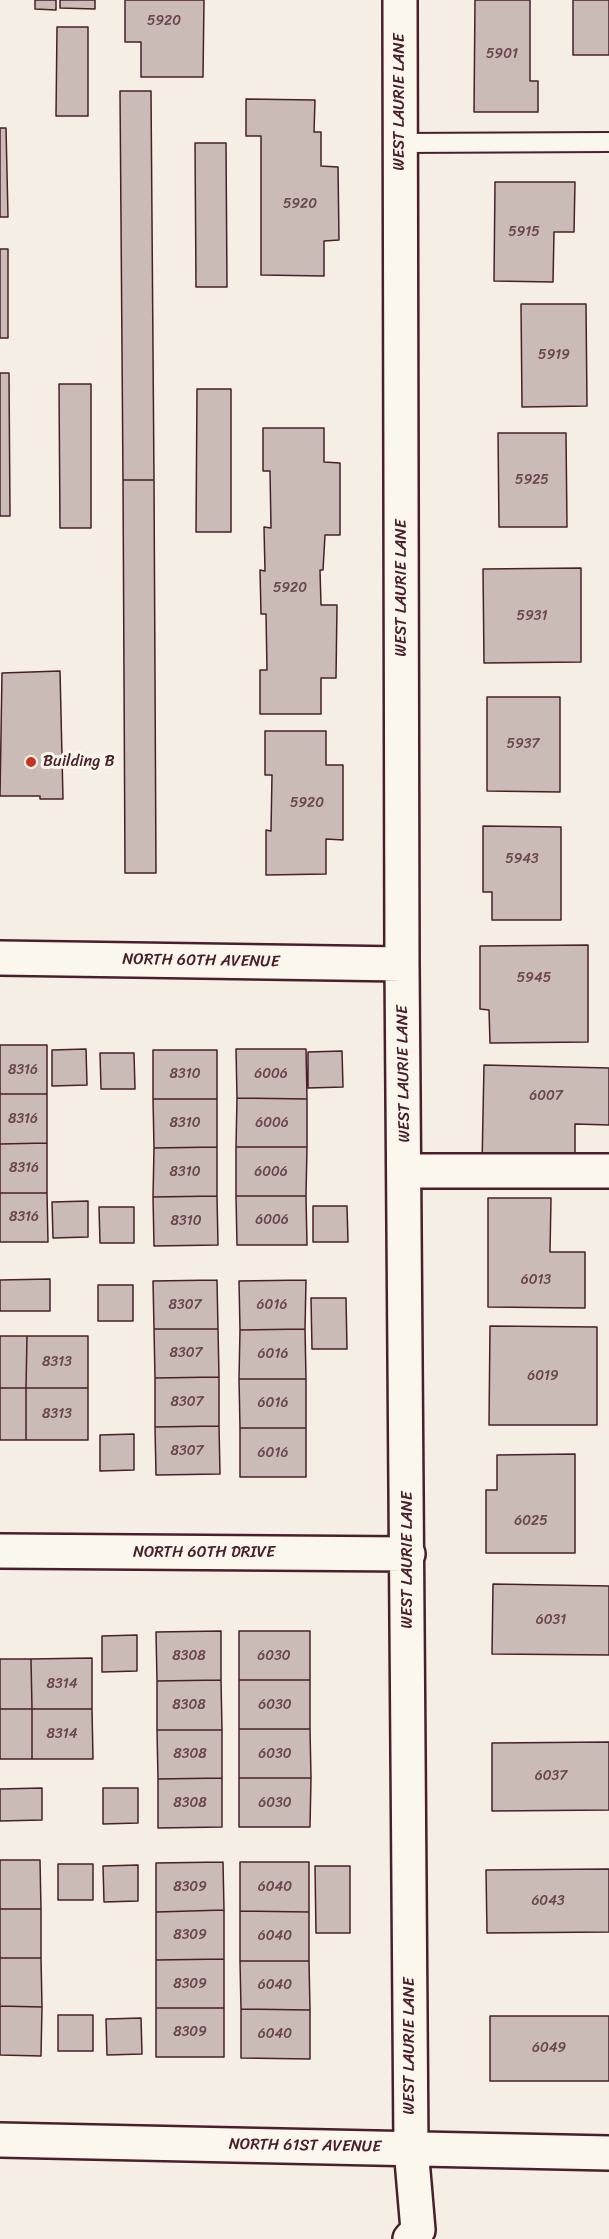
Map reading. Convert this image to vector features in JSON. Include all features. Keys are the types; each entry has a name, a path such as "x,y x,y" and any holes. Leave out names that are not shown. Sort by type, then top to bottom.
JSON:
{"street":[{"name":"WEST LAURIE LANE","path":"400,0 402,964 411,2148 418,2230 410,2239"},
{"name":"NORTH 60TH AVENUE","path":"0,958 402,964"},
{"path":"405,1171 609,1171"},
{"name":"NORTH 60TH DRIVE","path":"0,1551 408,1554"},
{"name":"NORTH 61ST AVENUE","path":"0,2140 609,2153"}],"lane":[{"path":"400,143 609,142"}],"building":[{"path":"35,0 56,0 56,10 35,9"},
{"path":"60,0 95,0 95,9 60,8"},
{"path":"125,0 204,0 203,77 141,77 141,42 125,42"},
{"path":"475,0 530,0 530,81 538,81 538,112 474,112"},
{"path":"573,0 609,0 609,55 573,55"},
{"path":"57,27 88,27 88,116 56,116"},
{"path":"120,91 151,91 154,480 123,480"},
{"path":"246,99 315,100 314,132 321,132 321,166 338,167 339,240 324,241 324,276 261,275 261,136 246,136"},
{"path":"0,128 6,128 8,217 0,217"},
{"path":"195,143 226,143 227,287 196,287"},
{"path":"495,182 575,182 574,232 554,232 553,282 494,281"},
{"path":"0,249 8,249 8,338 0,338"},
{"path":"521,304 586,304 587,406 522,407"},
{"path":"0,373 9,373 10,516 0,516"},
{"path":"59,384 91,384 91,528 60,528"},
{"path":"197,389 231,389 231,532 196,532"},
{"path":"263,428 324,428 324,462 340,463 340,535 325,535 323,570 320,570 321,605 337,605 336,678 321,678 321,714 260,714 260,670 267,670 266,614 261,614 260,570 265,571 264,527 271,528 270,471 263,471"},
{"path":"498,433 566,433 567,527 499,527"},
{"path":"123,480 154,480 156,873 125,873"},
{"path":"581,568 581,662 484,663 483,569"},
{"name":"Building B","path":"60,671 63,799 40,799 40,796 0,796 2,673"},
{"path":"487,697 560,697 560,792 487,791"},
{"path":"265,731 326,731 326,765 343,765 343,840 326,839 326,874 266,875 266,830 271,831 272,775 265,775"},
{"path":"483,826 561,827 561,920 492,920 492,892 483,892"},
{"path":"588,945 588,1042 490,1043 489,1010 480,1009 480,946"},
{"path":"0,1045 47,1045 47,1094 0,1094"},
{"path":"86,1049 87,1085 52,1086 52,1050"},
{"path":"236,1049 306,1049 307,1099 237,1098"},
{"path":"153,1050 217,1050 217,1099 153,1099"},
{"path":"342,1051 343,1087 308,1088 308,1052"},
{"path":"100,1053 134,1053 135,1089 101,1089"},
{"path":"484,1065 609,1068 609,1125 575,1124 575,1167 482,1165"},
{"path":"0,1094 47,1094 47,1143 0,1144"},
{"path":"237,1098 307,1099 307,1147 236,1147"},
{"path":"153,1099 217,1099 217,1147 154,1148"},
{"path":"47,1143 47,1193 0,1193 0,1144"},
{"path":"217,1147 217,1196 153,1197 154,1148"},
{"path":"236,1147 307,1147 306,1196 236,1196"},
{"path":"0,1193 47,1193 48,1242 0,1242"},
{"path":"217,1196 218,1245 154,1246 153,1197"},
{"path":"236,1196 306,1196 307,1245 237,1245"},
{"path":"488,1198 551,1198 550,1252 585,1252 585,1308 488,1307"},
{"path":"88,1201 88,1237 53,1238 52,1202"},
{"path":"313,1206 347,1206 348,1242 313,1242"},
{"path":"99,1207 134,1207 134,1243 100,1243"},
{"path":"50,1279 50,1311 0,1311 0,1280"},
{"path":"217,1280 218,1329 154,1329 153,1281"},
{"path":"306,1280 305,1329 240,1330 239,1281"},
{"path":"98,1285 133,1285 133,1321 98,1321"},
{"path":"311,1298 346,1298 347,1349 312,1349"},
{"path":"490,1326 597,1327 597,1425 489,1425"},
{"path":"154,1329 218,1329 219,1377 155,1378"},
{"path":"305,1329 306,1379 239,1379 240,1330"},
{"path":"0,1336 27,1336 26,1388 0,1388"},
{"path":"27,1336 88,1336 88,1388 26,1388"},
{"path":"219,1377 219,1426 155,1427 155,1378"},
{"path":"239,1379 306,1379 306,1428 240,1428"},
{"path":"0,1388 26,1388 26,1440 0,1440"},
{"path":"26,1388 88,1388 88,1440 26,1440"},
{"path":"219,1426 220,1474 156,1475 155,1427"},
{"path":"240,1428 306,1428 306,1477 240,1477"},
{"path":"134,1434 134,1470 100,1471 100,1435"},
{"path":"575,1454 575,1553 486,1553 486,1490 497,1490 497,1455"},
{"path":"493,1584 609,1586 609,1655 492,1654"},
{"path":"221,1631 221,1680 157,1681 156,1632"},
{"path":"239,1631 310,1631 310,1680 239,1680"},
{"path":"137,1635 137,1671 102,1672 102,1636"},
{"path":"92,1658 92,1709 32,1709 31,1659"},
{"path":"0,1659 31,1659 32,1709 0,1709"},
{"path":"221,1680 222,1730 157,1730 157,1681"},
{"path":"239,1680 310,1680 310,1729 239,1729"},
{"path":"0,1709 32,1709 32,1759 0,1759"},
{"path":"32,1709 92,1709 93,1759 32,1759"},
{"path":"239,1729 310,1729 311,1778 239,1778"},
{"path":"157,1730 222,1730 222,1778 158,1779"},
{"path":"609,1742 609,1810 492,1811 492,1743"},
{"path":"222,1778 222,1827 158,1828 158,1779"},
{"path":"239,1778 311,1778 310,1827 239,1827"},
{"path":"42,1788 42,1820 0,1821 0,1789"},
{"path":"103,1788 138,1788 138,1823 103,1824"},
{"path":"0,1860 40,1860 41,1909 0,1909"},
{"path":"223,1862 224,1910 156,1912 156,1863"},
{"path":"240,1862 309,1862 309,1912 240,1911"},
{"path":"58,1864 93,1864 93,1900 58,1900"},
{"path":"138,1865 138,1901 104,1902 103,1866"},
{"path":"315,1866 350,1866 350,1933 316,1933"},
{"path":"609,1869 609,1932 487,1933 486,1870"},
{"path":"0,1909 41,1909 41,1958 0,1958"},
{"path":"224,1910 224,1959 156,1960 156,1912"},
{"path":"240,1911 309,1912 309,1961 240,1961"},
{"path":"0,1958 41,1958 42,2007 0,2006"},
{"path":"224,1959 224,2008 156,2008 156,1960"},
{"path":"240,1961 309,1961 310,2010 241,2009"},
{"path":"0,2006 42,2007 41,2056 0,2055"},
{"path":"156,2008 224,2008 224,2057 156,2057"},
{"path":"241,2009 310,2010 310,2059 241,2058"},
{"path":"58,2015 93,2015 93,2051 58,2051"},
{"path":"490,2016 609,2016 609,2081 490,2081"},
{"path":"141,2018 142,2054 107,2055 106,2019"}],"place":[{"name":"Building B","path":"31,762"}]}
